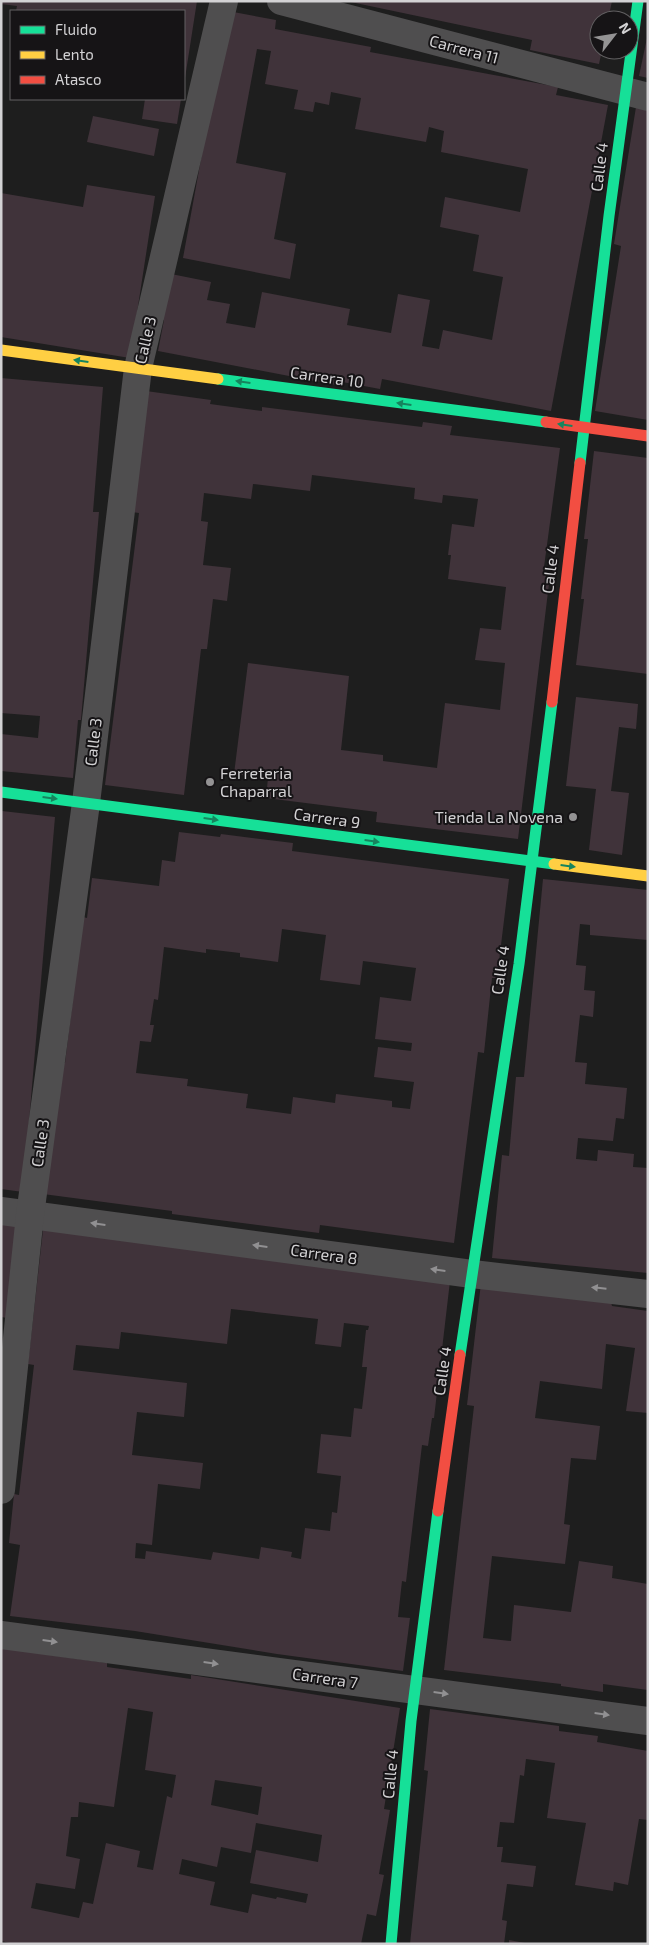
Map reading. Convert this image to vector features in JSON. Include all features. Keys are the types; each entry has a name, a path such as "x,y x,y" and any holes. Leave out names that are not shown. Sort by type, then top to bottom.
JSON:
{"street":[{"name":"Calle 3","path":"1,1490 30,1215 86,802 138,368 224,1"},
{"name":"Carrera 11","path":"281,1 636,94"},
{"name":"Calle 4","path":"391,1944 414,1690 472,1274 533,862 583,427 636,94 638,1"},
{"name":"Carrera 10","path":"1,350 648,436"},
{"name":"Carrera 9","path":"1,792 648,876"},
{"name":"Carrera 8","path":"1,1211 472,1274 648,1294"},
{"name":"Carrera 7","path":"1,1635 648,1720"}],"building":[{"path":"1,1 197,1 185,78 185,10 16,10 17,6 1,4"},
{"path":"346,1 612,1 610,10 589,10 589,60 600,60 599,64 530,50 532,40"},
{"path":"228,11 276,20 275,29 371,47 370,52 558,87 556,95 608,105 551,411 382,379 380,389 337,381 336,385 158,351 164,320 157,319 166,273 211,282 207,300 230,304 226,323 255,328 262,292 350,309 347,325 391,333 398,294 430,300 422,346 439,349 443,330 492,340 503,277 473,271 479,235 440,227 445,197 520,212 528,169 441,152 444,131 429,127 426,142 355,129 361,98 331,92 329,105 315,102 313,112 294,109 298,90 265,84 271,51 257,49 236,163 286,173 274,239 296,244 290,279 183,258"},
{"path":"648,38 648,78 639,76"},
{"path":"145,100 181,100 177,124 142,119"},
{"path":"636,107 648,109 648,420 595,411 621,246 614,244"},
{"path":"93,116 159,129 154,156 87,142"},
{"path":"87,185 155,196 130,358 1,337 1,193 83,207"},
{"path":"1,378 103,387 93,512 99,512 81,720 78,720 73,778 1,771 1,734 38,738 40,716 1,713"},
{"path":"146,391 211,400 210,404 262,411 262,407 422,427 423,422 452,426 450,435 560,448 544,567 551,567 518,839 376,822 377,812 266,798 268,778 234,774 248,663 349,676 341,750 383,755 383,761 437,768 445,703 500,710 505,663 475,660 480,628 501,630 506,587 448,579 451,555 448,555 452,524 474,527 478,499 443,495 442,503 414,499 415,488 312,475 310,491 253,484 251,499 204,493 201,521 208,522 203,565 231,568 227,601 213,599 207,649 201,649 184,795 105,785 139,513 132,512"},
{"path":"594,451 648,458 648,674 576,665 584,599 581,599 588,539 584,539"},
{"path":"576,697 638,704 636,729 619,727 611,791 629,793 622,855 589,850 596,789 566,786"},
{"path":"2,811 55,817 23,1192 1,1189"},
{"path":"179,832 220,837 221,834 293,843 292,851 509,879 497,978 492,978 484,1053 478,1052 454,1243 320,1225 319,1233 172,1214 172,1211 43,1194 60,1063 65,1063 83,917 87,918 92,878 159,886 162,860 175,862","holes":["282,929 326,935 320,980 360,985 363,961 416,968 411,1001 380,997 375,1039 412,1043 411,1051 378,1047 374,1077 414,1082 410,1109 392,1107 392,1101 336,1094 335,1103 293,1097 291,1114 246,1108 248,1094 187,1086 188,1079 136,1073 140,1041 151,1042 154,1025 150,1025 154,999 158,1000 164,947 206,953 206,949 240,953 240,957 278,962"]},
{"path":"543,879 648,890 648,940 590,935 590,925 580,924 576,965 586,966 584,990 595,991 593,1017 580,1015 575,1062 587,1063 585,1084 627,1088 624,1119 616,1118 613,1141 578,1138 576,1159 597,1161 598,1150 634,1154 633,1167 648,1168 648,1273 492,1258 502,1155 509,1156 516,1077 524,1077"},
{"path":"1,1224 20,1226 8,1318 1,1317"},
{"path":"43,1230 450,1281 434,1418 432,1418 428,1446 422,1445 406,1582 402,1581 398,1617 410,1618 403,1671 277,1654 135,1631 10,1616 20,1545 9,1543 14,1494 19,1495 34,1365 28,1364","holes":["231,1309 318,1319 315,1344 341,1347 344,1323 369,1326 368,1330 366,1330 362,1367 367,1367 362,1409 354,1408 351,1437 321,1434 317,1473 341,1476 337,1513 332,1512 330,1531 305,1528 301,1559 291,1557 292,1552 261,1547 259,1559 213,1552 211,1560 146,1551 145,1559 135,1558 136,1543 152,1545 158,1484 200,1489 203,1463 132,1455 137,1412 184,1417 187,1383 73,1370 76,1345 119,1349 121,1332 227,1344"]},
{"path":"481,1283 611,1302 612,1306 648,1311 648,1413 626,1411 635,1348 606,1344 602,1389 540,1381 535,1418 600,1426 596,1460 571,1458 564,1524 570,1525 565,1564 492,1556 483,1638 511,1641 514,1605 571,1612 579,1561 613,1566 612,1578 648,1584 648,1690 603,1684 603,1692 561,1686 561,1684 444,1670 474,1406 467,1405"},
{"path":"1,1648 107,1663 107,1667 191,1679 191,1675 400,1708 384,1809 390,1810 379,1874 384,1875 376,1916 367,1914 361,1944 14,1944 1,1941","holes":["128,1708 153,1712 145,1770 176,1775 172,1798 167,1796 153,1870 137,1867 140,1851 106,1843 93,1904 83,1902 79,1918 31,1908 36,1883 75,1889 80,1859 66,1856 71,1817 78,1817 79,1802 114,1807","215,1780 262,1787 258,1815 211,1805","256,1823 322,1835 318,1862 256,1850 250,1883 308,1894 306,1903 252,1894 248,1913 210,1905 215,1882 179,1874 182,1859 217,1867 221,1847 251,1853"]},
{"path":"430,1709 559,1726 559,1731 598,1736 597,1742 648,1751 648,1820 639,1819 628,1885 614,1882 613,1891 575,1885 586,1823 547,1818 555,1763 526,1759 524,1776 520,1775 514,1823 500,1822 497,1847 503,1847 501,1862 536,1866 533,1887 507,1884 502,1920 507,1921 504,1944 410,1944 428,1771 424,1770"},
{"path":"509,1940 525,1943 525,1944 509,1944"}],"traffic: fast":[{"path":"580,463 609,216 638,1"},
{"path":"218,379 546,422"},
{"path":"460,1355 519,964 552,702"},
{"path":"1,792 554,864"},
{"path":"391,1944 411,1721 438,1511"}],"traffic: slow":[{"path":"1,350 218,379"},
{"path":"554,864 648,876"}],"traffic: jam":[{"path":"546,422 648,436"},
{"path":"552,702 580,463"},
{"path":"438,1511 460,1355"}],"place":[{"name":"Ferreteria Chaparral","path":"210,782"},
{"name":"Tienda La Novena","path":"573,817"}]}
